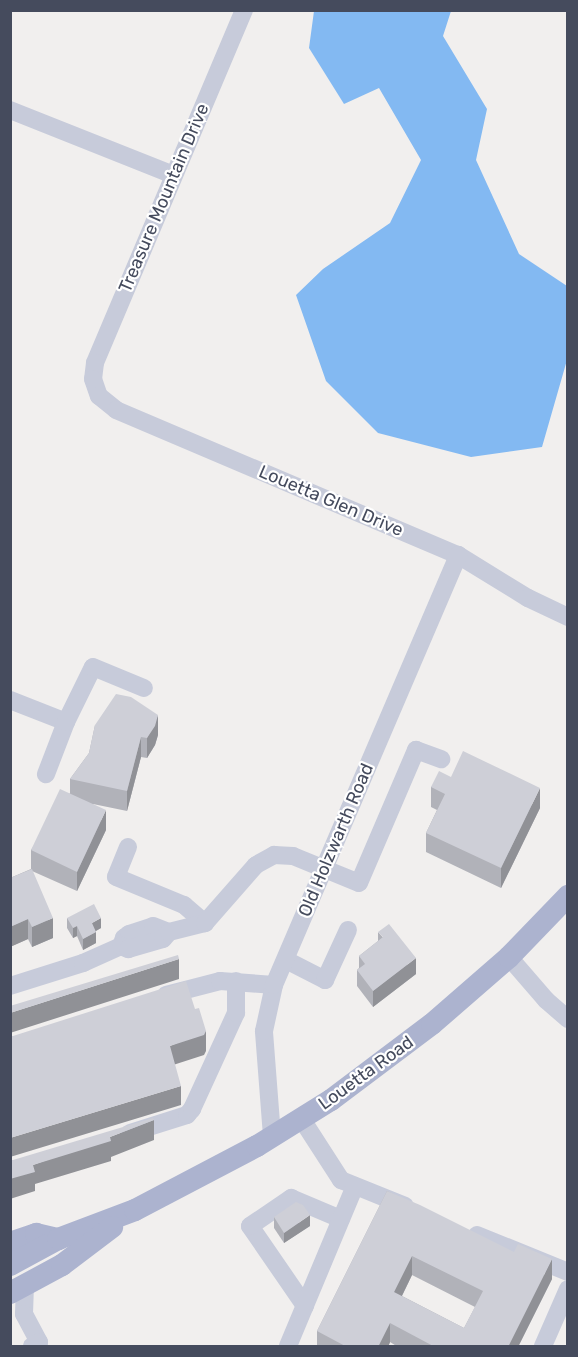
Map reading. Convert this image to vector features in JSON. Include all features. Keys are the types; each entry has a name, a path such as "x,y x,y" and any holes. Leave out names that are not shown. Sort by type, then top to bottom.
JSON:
{"main road":[{"name":"Louetta Road","path":"10,1265 58,1239 135,1210 301,1118 371,1071 432,1024 509,957 567,896"},
{"name":"Louetta Road","path":"18,1289 62,1265 135,1210"},
{"path":"10,1243 36,1234 58,1239"}],"street":[{"name":"Treasure Mountain Drive","path":"96,388 93,379 95,363 244,10"},
{"path":"10,110 173,175"},
{"name":"Louetta Glen Drive","path":"96,388 107,405 116,410 458,555 528,598 567,617"},
{"name":"Old Holzwarth Road","path":"272,1136 264,1031 274,985 458,555"},
{"path":"46,774 66,722 93,668 144,688"},
{"path":"10,700 66,722"},
{"path":"10,986 82,963 121,946 129,950 163,939 169,932 205,923 256,866 274,855 293,856 359,883 417,750 441,759"},
{"path":"128,848 116,877 184,905 205,923"},
{"path":"286,960 325,980 348,930"},
{"path":"509,957 546,1000 567,1019"},
{"path":"152,999 220,981 274,985"},
{"path":"110,1139 187,1115 192,1109 236,1013 236,981"},
{"path":"301,1118 341,1180 419,1212"},
{"path":"288,1347 355,1186"},
{"path":"305,1306 250,1226 291,1198 341,1219"},
{"path":"461,1229 567,1272"},
{"path":"18,1289 17,1311 39,1342 32,1347"},
{"path":"543,1347 567,1289"}],"water":[{"path":"314,11 451,11 443,36 487,109 476,160 519,254 567,286 567,360 542,447 471,457 378,433 326,381 296,295 323,269 390,223 421,160 379,88 344,104 309,48"}],"building":[{"path":"116,694 131,697 158,715 155,726 147,738 141,737 127,791 70,779 89,753 95,725"},
{"path":"463,751 540,788 501,868 426,833 445,794 431,787 439,771 451,777"},
{"path":"60,789 106,810 77,872 31,850"},
{"path":"32,869 53,918 32,927 28,919 10,927 10,878"},
{"path":"94,904 101,918 92,923 96,932 83,939 77,926 73,928 67,918"},
{"path":"389,924 416,958 373,991 357,970 365,964 359,956 383,937 378,932"},
{"path":"178,955 179,959 10,1013 10,1006"},
{"path":"186,981 195,1009 199,1008 206,1031 204,1035 170,1046 181,1086 10,1138 10,1036"},
{"path":"153,1118 154,1120 110,1137 111,1141 33,1165 35,1172 10,1179 10,1160"},
{"path":"387,1191 514,1252 518,1244 552,1259 508,1347 435,1347 390,1323 378,1347 347,1347 317,1331","holes":["412,1256 483,1291 464,1328 394,1292"]},
{"path":"296,1202 303,1205 310,1215 284,1233 274,1217"}]}
